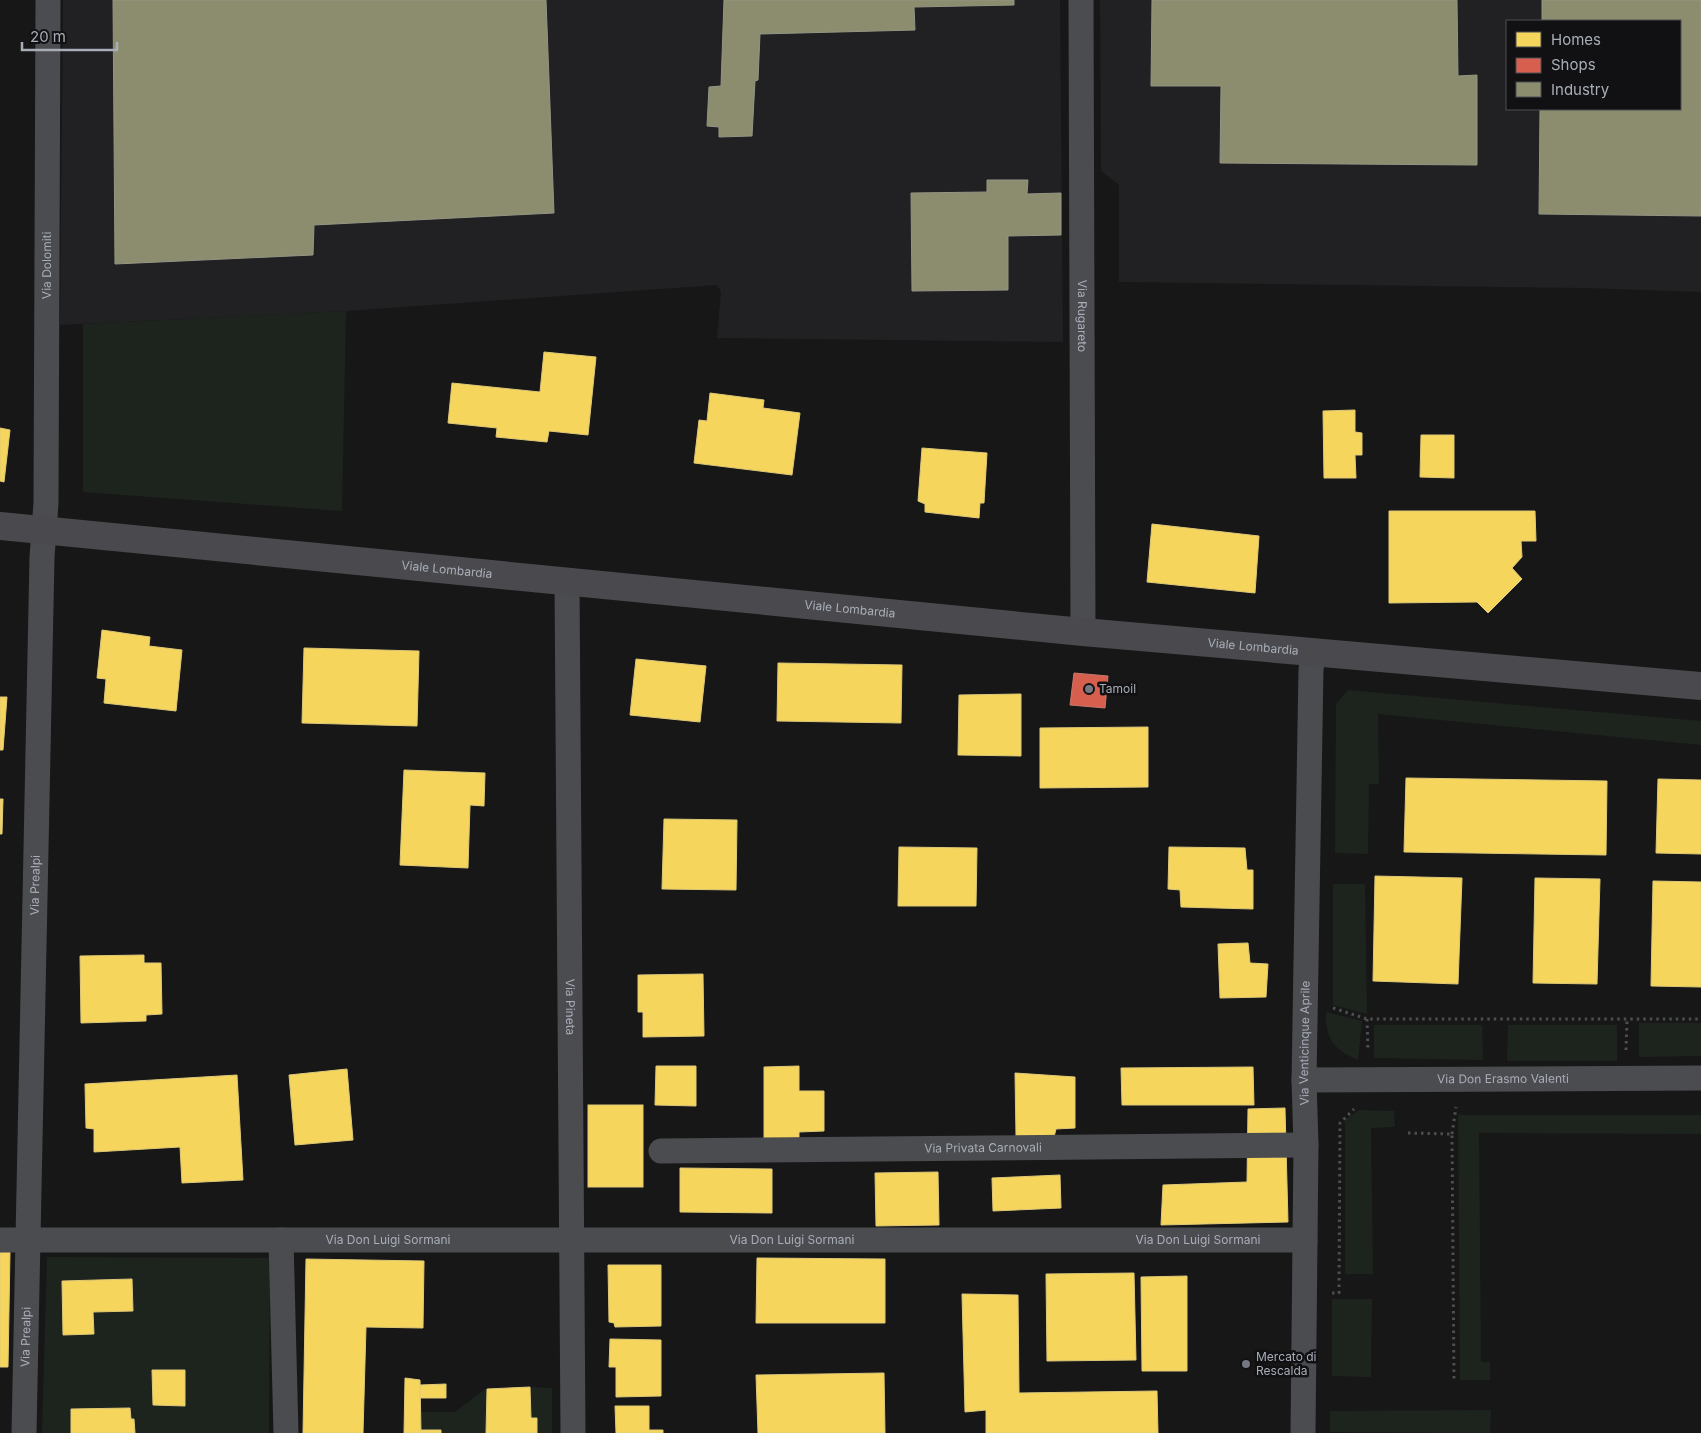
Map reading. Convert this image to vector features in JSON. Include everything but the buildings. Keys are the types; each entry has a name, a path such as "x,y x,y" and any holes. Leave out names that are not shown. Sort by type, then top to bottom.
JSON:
{"street":[{"name":"Via Dolomiti","path":"44,532 46,503 48,0"},
{"name":"Via Rugareto","path":"1081,0 1083,632"},
{"name":"Viale Lombardia","path":"0,526 44,532 1083,632 1701,686"},
{"name":"Via Prealpi","path":"24,1433 44,532"},
{"name":"Via Pineta","path":"567,581 570,1241 573,1433"},
{"name":"Via Venticinque Aprile","path":"1303,1433 1306,1146 1304,1080 1311,678 1314,653"},
{"name":"Via Don Erasmo Valenti","path":"1304,1080 1701,1078"},
{"name":"Via Privata Carnovali","path":"661,1151 1306,1146"},
{"path":"0,1240 27,1240"},
{"name":"Via Don Luigi Sormani","path":"27,1240 1305,1240"},
{"path":"281,1240 286,1433"}],"path":[{"path":"1329,1007 1374,1019 1701,1019"},
{"path":"1339,1293 1340,1122 1355,1107 1361,1106"},
{"path":"1446,1107 1465,1107"},
{"path":"1454,1382 1452,1134 1456,1107"},
{"path":"1408,1133 1452,1134"}],"shaded area":[{"path":"63,0 1060,0 1063,342 717,338 721,292 717,285 346,311 60,325"},
{"path":"1100,0 1701,0 1701,292 1584,288 1119,282 1119,185 1101,171"},
{"path":"346,311 342,511 83,492 83,324"},
{"path":"1348,690 1701,721 1701,745 1378,714 1379,784 1369,784 1368,854 1335,853 1336,704"},
{"path":"1333,884 1365,884 1367,1014 1333,1005"},
{"path":"1326,1012 1362,1021 1358,1060 1342,1052 1332,1042 1327,1029"},
{"path":"1639,1023 1701,1023 1701,1056 1639,1057"},
{"path":"1374,1025 1482,1025 1483,1060 1374,1058"},
{"path":"1508,1025 1617,1025 1617,1061 1507,1061"},
{"path":"1359,1110 1394,1111 1395,1127 1371,1128 1373,1274 1345,1274 1345,1120"},
{"path":"1458,1115 1701,1115 1701,1134 1479,1133 1481,1362 1490,1362 1490,1380 1460,1380"},
{"path":"47,1257 270,1258 269,1433 42,1433"},
{"path":"1332,1299 1372,1299 1371,1377 1332,1376"},
{"path":"530,1387 552,1388 552,1433 537,1433 537,1418 531,1418"},
{"path":"487,1389 486,1433 421,1433 420,1412 455,1412"},
{"path":"1491,1410 1490,1433 1330,1432 1330,1411"}],"place":[{"name":"Tamoil","path":"1089,689"},
{"name":"Mercato di Rescalda","path":"1246,1364"}]}
